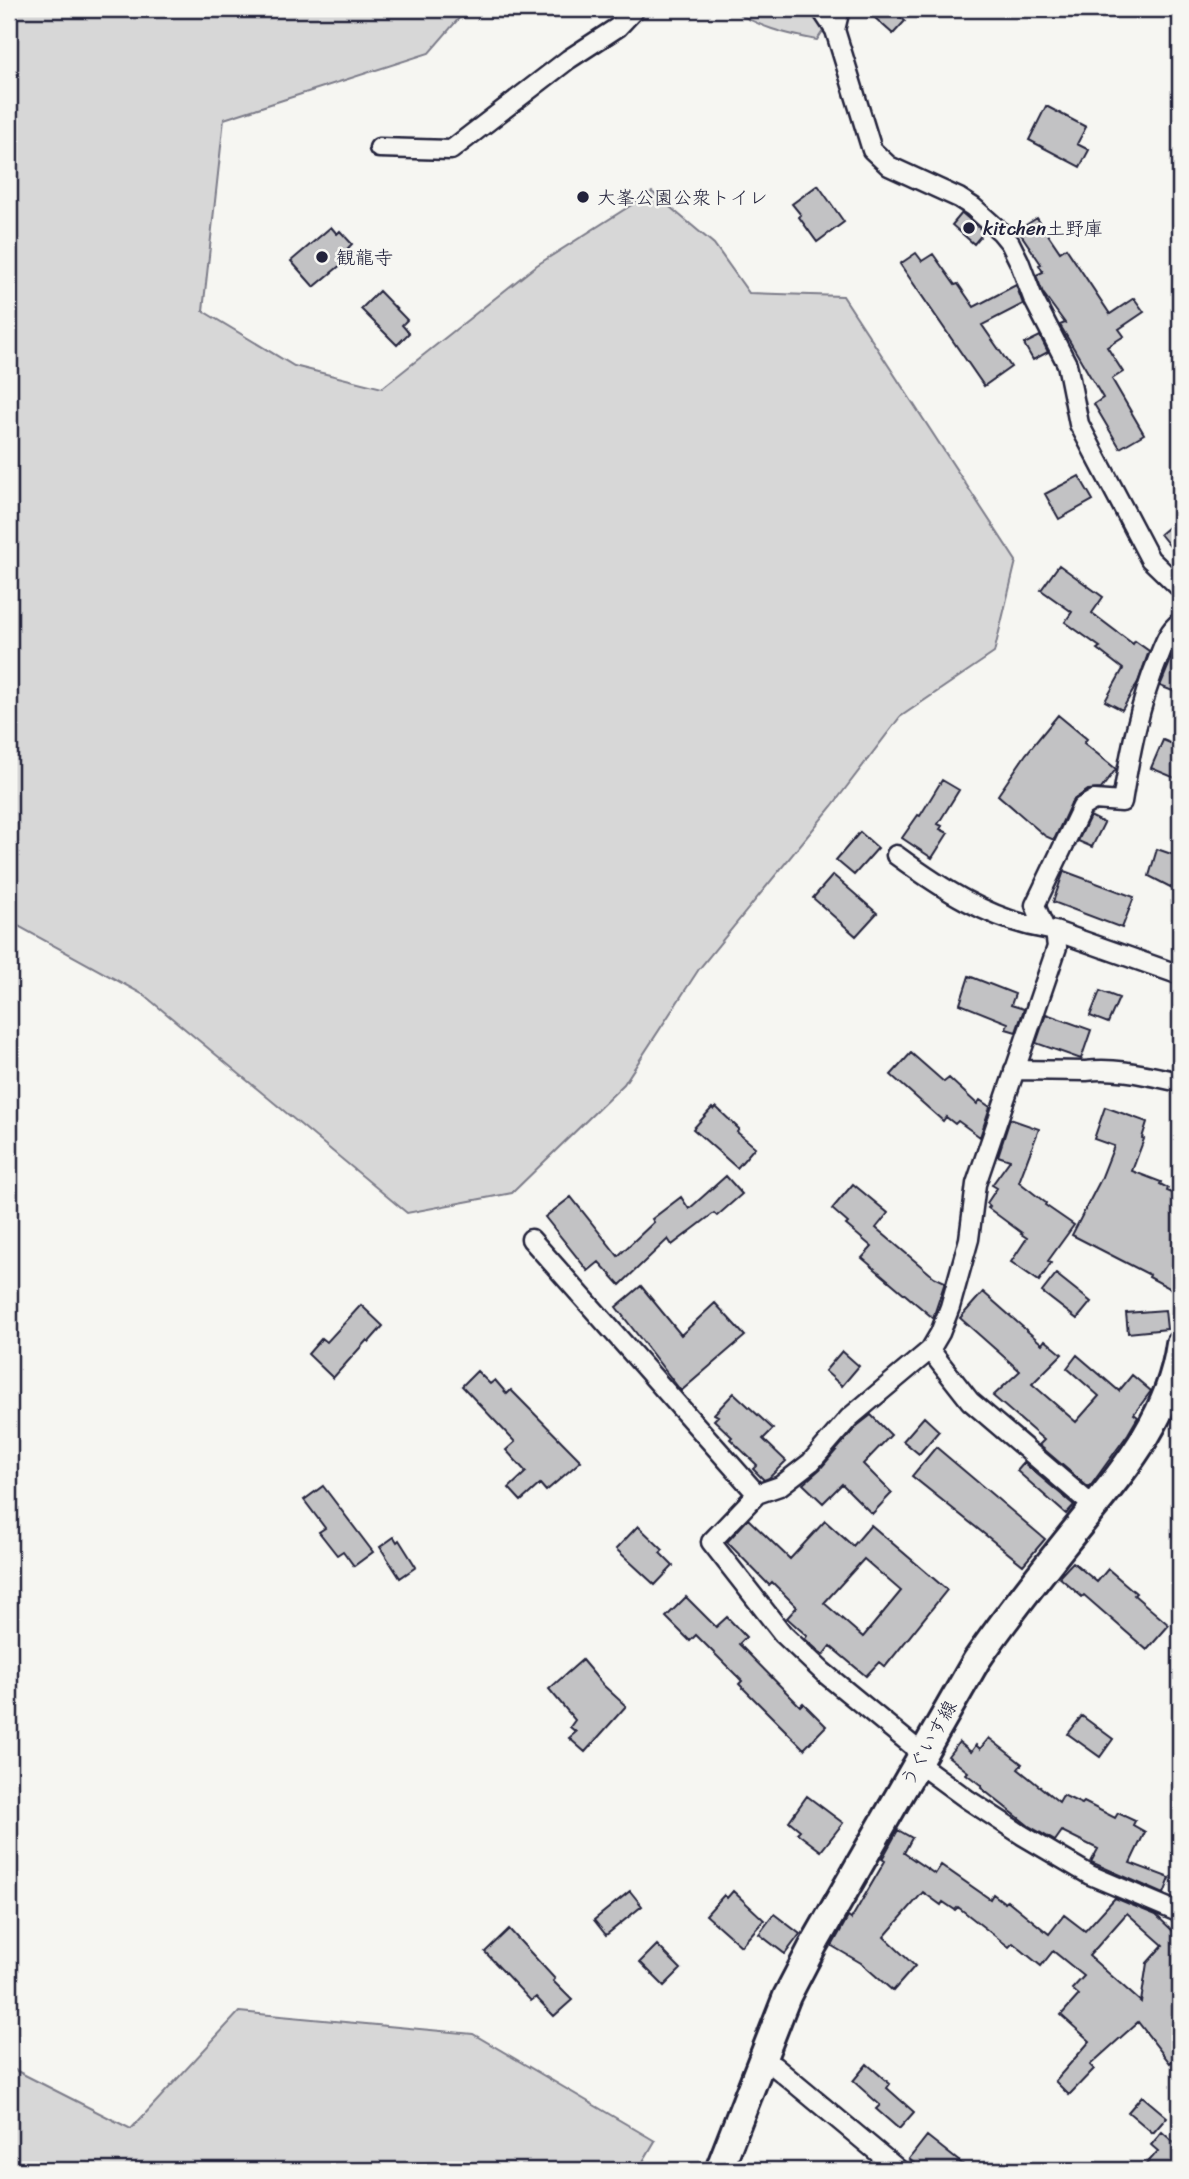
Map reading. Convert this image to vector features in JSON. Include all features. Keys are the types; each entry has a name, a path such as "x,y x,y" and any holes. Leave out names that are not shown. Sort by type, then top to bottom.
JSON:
{"street":[{"path":"379,148 452,150 569,59 618,27 635,9"},
{"path":"821,9 835,30 872,150 890,166 974,207 1010,243 1033,298 1067,364 1079,424 1150,559 1180,588"},
{"path":"835,30 840,9"},
{"path":"1180,622 1171,629 1145,691 1129,754 1122,802 1094,800 1082,807 1035,905 1050,930 1056,947 976,1184 969,1238 940,1333 930,1350 849,1418 811,1462 780,1486 757,1494 711,1542 783,1634 823,1672 913,1746 926,1769 967,1799 1079,1869 1180,1911"},
{"path":"896,855 924,876 984,911 1019,925 1050,930 1180,975"},
{"path":"1014,1070 1097,1069 1180,1082"},
{"path":"531,1239 757,1494"},
{"name":"うぐいす線","path":"719,2170 788,1996 814,1944 965,1677 1003,1621 1130,1464 1153,1426 1172,1382 1180,1344"},
{"path":"930,1350 970,1401 1094,1507"},
{"path":"760,2063 774,2066 899,2170"}],"shaded area":[{"path":"9,9 467,9 429,53 224,119 203,311 294,366 382,388 537,265 652,192 714,244 749,293 843,296 1016,561 994,653 900,717 832,806 699,969 624,1084 512,1193 407,1213 144,995 9,921"},
{"path":"730,9 810,9 823,31 817,40 793,35 762,25"},
{"path":"239,2012 473,2034 655,2141 638,2170 9,2170 9,2067 131,2129"}],"building":[{"path":"865,9 893,9 905,21 893,34"},
{"path":"1046,106 1086,127 1077,144 1089,150 1080,167 1029,140"},
{"path":"818,185 844,222 817,242 792,204"},
{"name":"kitchen土野庫","path":"962,213 984,232 974,244 952,225"},
{"path":"1037,218 1060,252 1066,248 1110,314 1134,298 1144,312 1119,329 1124,336 1107,347 1123,372 1112,379 1144,434 1120,448 1094,404 1103,398 1060,325 1065,323 1043,293 1036,275 1043,272 1039,265 1041,264 1018,230"},
{"name":"観龍寺","path":"331,227 337,234 340,231 352,244 348,248 354,254 314,287 291,261"},
{"path":"916,253 922,261 933,254 974,307 1016,285 1023,304 982,325 1011,367 984,386 900,264"},
{"path":"379,291 407,320 402,325 409,333 397,345 361,309"},
{"path":"1040,336 1048,352 1033,360 1024,344"},
{"path":"1079,476 1093,500 1059,519 1045,494"},
{"path":"1180,517 1180,559 1160,534"},
{"path":"1059,565 1103,597 1092,613 1133,644 1135,641 1149,651 1138,682 1122,710 1105,701 1123,669 1097,649 1100,647 1065,622 1072,612 1041,590"},
{"path":"1180,638 1180,694 1160,686"},
{"path":"1058,715 1087,739 1084,743 1116,769 1101,789 1088,790 1072,801 1054,840 1045,836 998,795 1026,754"},
{"path":"1163,740 1180,747 1180,780 1151,768"},
{"path":"942,780 959,790 938,824 942,826 940,829 948,833 932,858 902,838 918,815 920,816"},
{"path":"1090,816 1104,823 1092,847 1078,841"},
{"path":"860,832 878,848 854,875 836,860"},
{"path":"1157,849 1180,857 1180,892 1149,876"},
{"path":"1064,871 1134,897 1122,928 1053,902"},
{"path":"833,875 877,913 856,936 813,898"},
{"path":"969,976 1015,994 1011,1005 1024,1009 1016,1032 1006,1029 1008,1023 960,1004"},
{"path":"1100,991 1119,998 1108,1023 1090,1016"},
{"path":"1046,1014 1091,1030 1081,1059 1036,1043"},
{"path":"911,1053 944,1082 949,1078 977,1104 980,1100 990,1107 980,1137 958,1121 955,1124 946,1117 943,1121 891,1075"},
{"path":"716,1107 739,1129 737,1132 755,1147 737,1168 693,1129"},
{"path":"1105,1107 1147,1122 1142,1138 1144,1139 1132,1171 1161,1182 1160,1184 1168,1188 1167,1191 1180,1196 1173,1290 1149,1277 1150,1275 1072,1235 1101,1179 1114,1146 1094,1139"},
{"path":"1010,1119 1039,1129 1019,1182 1046,1203 1045,1205 1074,1225 1048,1261 1051,1263 1039,1281 1011,1262 1027,1238 988,1208 990,1206 987,1203 997,1188 992,1185 1010,1160 998,1156"},
{"path":"726,1176 742,1194 717,1216 714,1213 672,1245 668,1239 620,1285 599,1262 588,1271 545,1217 571,1197 618,1256 654,1222 652,1219 681,1197 689,1209"},
{"path":"853,1184 888,1213 876,1228 934,1277 945,1282 933,1318 862,1258 872,1247 832,1209"},
{"path":"1056,1274 1091,1302 1077,1319 1042,1292"},
{"path":"641,1286 681,1335 715,1303 745,1336 681,1391 616,1307"},
{"path":"983,1292 1042,1344 1045,1340 1062,1354 1032,1384 1076,1422 1099,1396 1067,1368 1077,1355 1119,1391 1132,1375 1151,1391 1134,1414 1138,1417 1128,1434 1089,1488 1039,1445 1044,1440 993,1396 1020,1371 960,1318"},
{"path":"361,1305 383,1326 333,1378 308,1354 322,1338 327,1342"},
{"path":"1165,1310 1167,1329 1128,1333 1126,1313"},
{"path":"842,1351 859,1366 842,1386 825,1371"},
{"path":"477,1371 490,1384 495,1380 507,1394 511,1390 581,1461 546,1491 540,1484 521,1501 509,1488 526,1472 506,1450 515,1442 462,1386"},
{"path":"734,1393 773,1429 763,1439 786,1461 764,1480 753,1469 757,1465 714,1420 718,1416 714,1414"},
{"path":"871,1415 891,1435 863,1464 892,1493 872,1514 842,1484 823,1503 803,1484 820,1469 857,1426"},
{"path":"924,1417 939,1431 919,1454 903,1441"},
{"path":"936,1447 1045,1539 1023,1565 912,1476"},
{"path":"1024,1463 1074,1505 1066,1514 1017,1471"},
{"path":"323,1486 373,1552 354,1566 343,1551 337,1555 319,1532 325,1528 304,1500"},
{"path":"748,1519 790,1559 825,1521 853,1546 871,1525 947,1590 885,1667 879,1662 866,1676 830,1646 823,1655 805,1639 807,1636 787,1618 797,1607 772,1582 769,1585 727,1542","holes":["864,1559 901,1591 863,1637 824,1603"]},
{"path":"638,1526 663,1550 660,1553 673,1566 655,1585 616,1549"},
{"path":"394,1537 397,1542 399,1540 416,1567 400,1578 380,1547"},
{"path":"1073,1562 1097,1582 1108,1569 1169,1625 1147,1650 1084,1595 1082,1597 1059,1577"},
{"path":"686,1597 716,1627 727,1617 746,1637 739,1644 800,1706 803,1703 826,1726 804,1749 739,1684 742,1681 696,1635 690,1641 666,1617"},
{"path":"582,1660 603,1685 626,1706 585,1752 569,1738 576,1732 570,1727 575,1720 549,1689"},
{"path":"1082,1716 1113,1739 1100,1757 1068,1734"},
{"path":"989,1738 1022,1764 1018,1769 1059,1802 1063,1795 1115,1818 1118,1813 1135,1821 1133,1825 1145,1832 1130,1863 1170,1878 1164,1894 1091,1862 1098,1849 1062,1831 1055,1841 1029,1826 981,1788 982,1786 966,1774 968,1772 948,1756 959,1742 971,1752 976,1745 980,1749"},
{"path":"807,1796 843,1823 821,1851 797,1833 800,1830 789,1821"},
{"path":"898,1830 912,1838 904,1853 935,1874 941,1865 990,1899 993,1894 1005,1903 1007,1900 1049,1934 1064,1915 1085,1931 1115,1898 1156,1915 1174,1932 1180,1925 1180,2055 1170,2063 1138,2022 1090,2065 1094,2069 1069,2095 1055,2081 1090,2041 1061,2015 1079,1995 1072,1989 1084,1976 1053,1951 1041,1966 1013,1943 1009,1947 958,1907 955,1910 943,1902 941,1905 923,1892 884,1937 915,1966 893,1991 861,1963 832,1946 885,1861 882,1859","holes":["1127,1913 1163,1945 1147,1963 1141,2002 1089,1956"]},
{"path":"630,1891 642,1906 606,1935 594,1920"},
{"path":"733,1891 764,1920 741,1946 706,1915 724,1895 727,1898"},
{"path":"774,1914 800,1934 785,1954 759,1934"},
{"path":"509,1929 572,2000 554,2016 536,1997 531,2001 485,1952"},
{"path":"657,1945 681,1969 664,1986 640,1962"},
{"path":"867,2064 890,2084 887,2088 914,2112 899,2129 876,2109 880,2105 853,2081"},
{"path":"1142,2096 1167,2117 1153,2133 1128,2112"},
{"path":"1162,2132 1180,2148 1180,2170 1141,2170 1158,2151 1151,2145"},
{"path":"927,2136 970,2170 923,2170 909,2159"}],"place":[{"name":"大峯公園公衆トイレ","path":"583,197"},
{"name":"kitchen土野庫","path":"969,228"},
{"name":"観龍寺","path":"322,257"}]}
